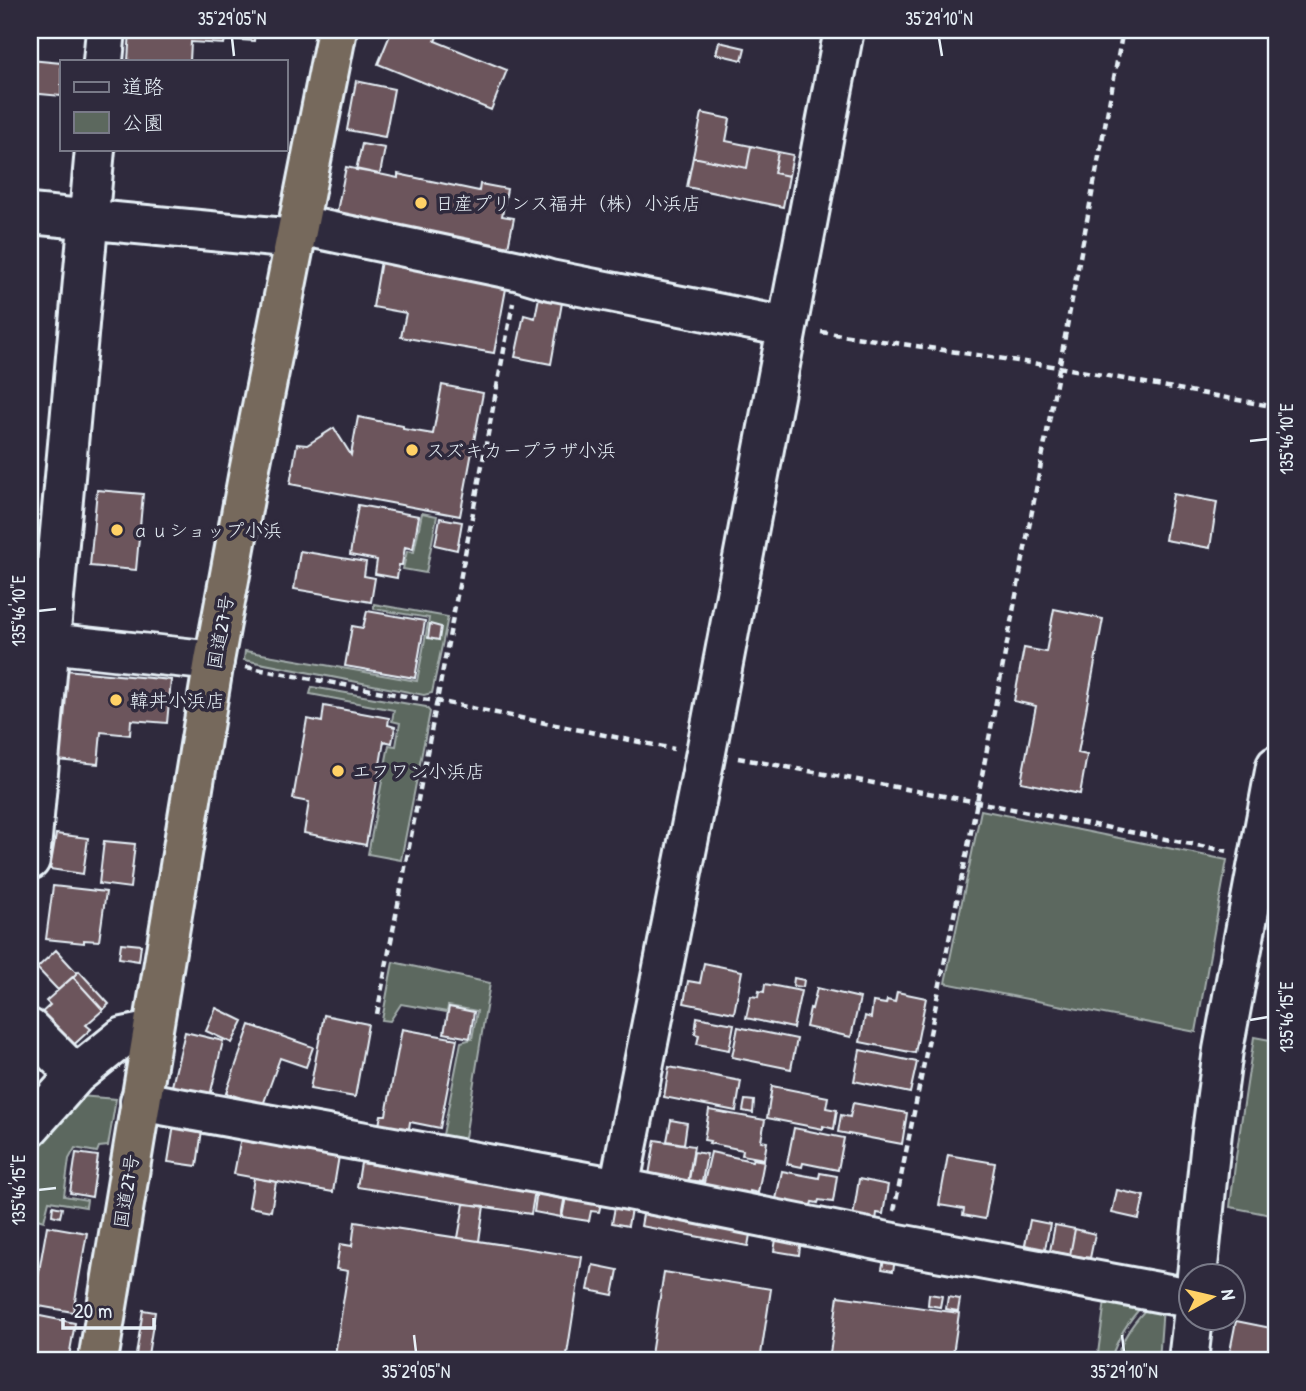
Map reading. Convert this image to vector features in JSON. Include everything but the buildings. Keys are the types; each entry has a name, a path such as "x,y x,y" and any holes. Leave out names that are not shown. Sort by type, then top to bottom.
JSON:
{"highway":[{"name":"国道27号","path":"98,1361 214,661 337,30"}],"street":[{"path":"103,60 106,30"},
{"path":"619,1188 706,752 844,30"},
{"path":"30,860 40,642 95,150"},
{"path":"30,214 298,232 520,271 550,280 787,327"},
{"path":"40,642 214,661"},
{"path":"1198,1262 1223,1050 1267,861 1276,766"},
{"path":"30,1028 76,1075"},
{"path":"30,1127 76,1075 123,1037 152,1031"},
{"path":"141,1101 619,1188 888,1242 1176,1295"},
{"path":"1188,1361 1191,1332"}],"path":[{"path":"888,1242 977,802 1123,30"},
{"path":"377,1014 520,271"},
{"path":"787,327 1059,367 1276,407"}],"green space":[{"path":"422,513 437,516 426,573 403,569 407,551 414,552"},
{"path":"374,604 448,617 432,693 424,695 244,660 245,651 417,681 429,618 374,609"},
{"path":"312,687 426,707 430,712 401,860 368,854 389,745 396,746 400,723 392,721 394,710 310,694"},
{"path":"981,810 1227,860 1196,1032 945,983"},
{"path":"393,962 490,983 463,1150 442,1140 461,1042 472,1039 477,1011 448,1006 447,1012 401,1004 390,1021 382,1020"},
{"path":"1254,1037 1276,1041 1276,1216 1230,1207"},
{"path":"79,1096 116,1099 108,1146 99,1147 97,1152 75,1148 69,1159 64,1196 87,1200 86,1207 49,1201 44,1221 30,1217 30,1152 45,1129"},
{"path":"1106,1293 1145,1303 1124,1330 1110,1361 1097,1361"},
{"path":"1152,1303 1163,1306 1159,1361 1115,1361 1130,1329"}],"place":[{"name":"日産プリンス福井（株）小浜店","path":"421,203"},
{"name":"スズキカープラザ小浜","path":"412,450"},
{"name":"ａｕショップ小浜","path":"117,530"},
{"name":"韓丼小浜店","path":"116,700"},
{"name":"エフワン小浜店","path":"338,771"}]}
